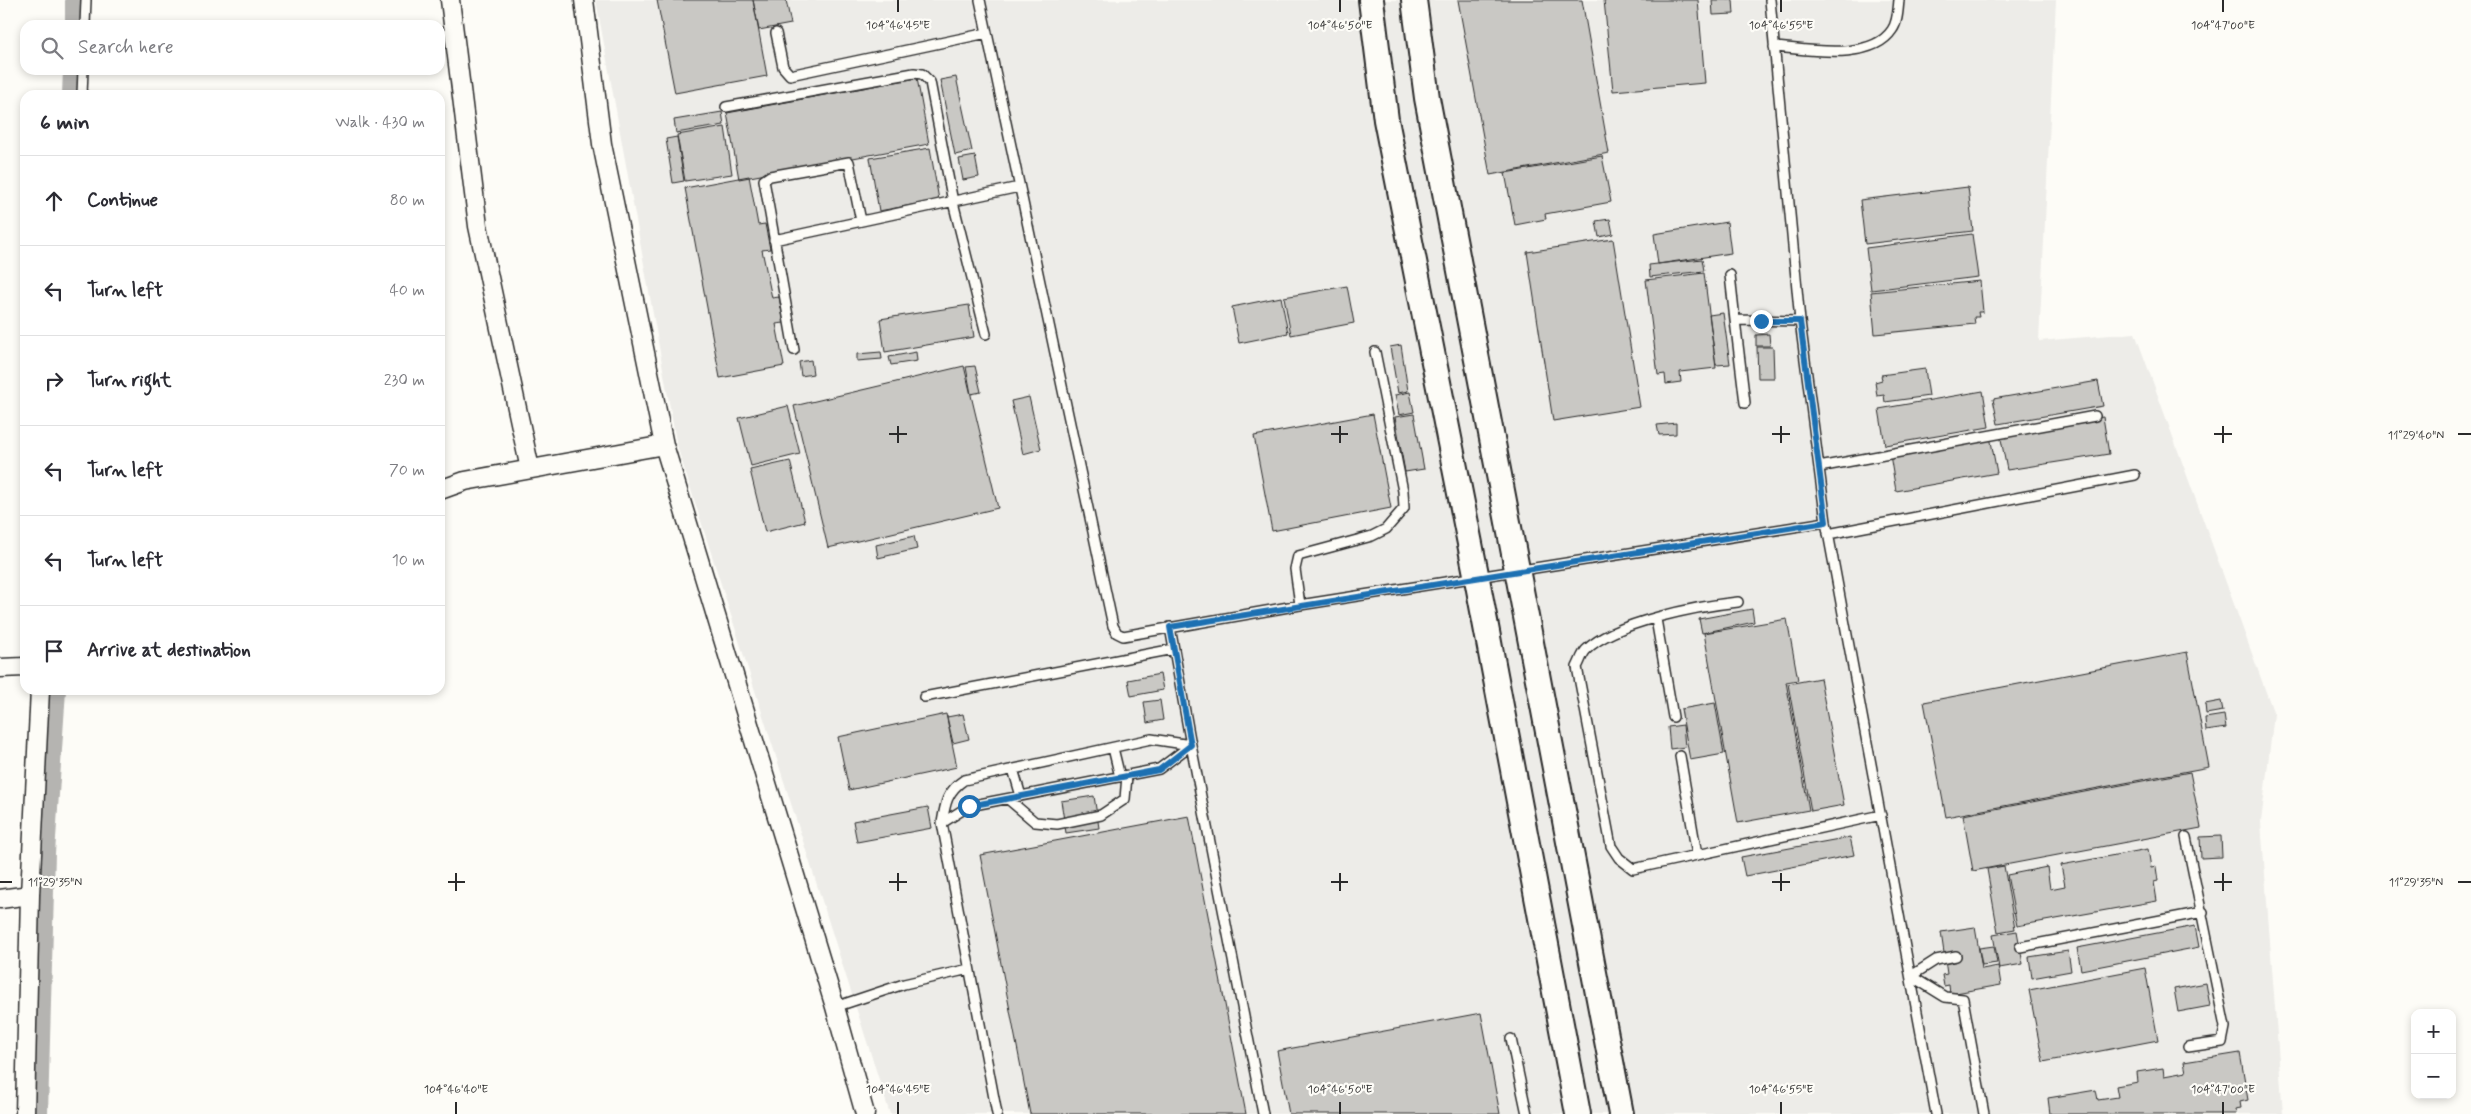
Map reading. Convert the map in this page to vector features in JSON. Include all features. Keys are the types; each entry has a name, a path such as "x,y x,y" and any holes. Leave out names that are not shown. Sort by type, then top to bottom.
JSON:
{"street":[{"path":"450,0 478,226 530,469"},
{"path":"584,0 602,144 664,444 841,1005 865,1114"},
{"path":"1371,0 1386,120 1477,579 1578,1114"},
{"path":"1414,0 1427,98 1621,1114"},
{"path":"445,488 465,481 664,444"},
{"path":"0,668 20,667"},
{"path":"25,1114 30,895 40,695"},
{"path":"0,899 30,895"}],"lane":[{"path":"85,20 86,0"},
{"path":"980,0 1113,626 1117,633 1123,636 1300,605 1477,579 1517,570 1826,522"},
{"path":"1770,0 1800,321 1826,522 1936,1114"},
{"path":"1774,47 1839,52 1863,49 1877,43 1892,31 1899,0"},
{"path":"776,33 783,67 790,75 986,34"},
{"path":"726,107 922,74 930,82 952,202 986,334"},
{"path":"82,90 83,75"},
{"path":"794,350 764,180 770,176 849,162 861,222"},
{"path":"774,240 1019,187"},
{"path":"1730,275 1745,403"},
{"path":"1735,320 1800,321"},
{"path":"1300,605 1295,569 1298,556 1372,536 1386,529 1404,508 1403,491 1375,352"},
{"path":"1819,467 2095,416"},
{"path":"1828,534 2135,476"},
{"path":"1738,602 1715,604 1656,619 1608,635 1586,651 1577,667 1611,846 1619,858 1633,869 1881,815"},
{"path":"1656,619 1673,717"},
{"path":"1170,627 1191,745 1264,1114"},
{"path":"924,697 1174,649"},
{"path":"997,1114 942,823 945,803 952,788 964,780 1151,739 1191,745"},
{"path":"942,823 969,806 1159,770 1191,745"},
{"path":"1008,799 1035,822 1057,824 1101,815 1124,800 1123,776 1113,748"},
{"path":"1680,756 1697,855"},
{"path":"1013,770 1020,796"},
{"path":"2186,837 2203,912 2225,1034 2222,1042 2188,1047"},
{"path":"2020,947 2203,912"},
{"path":"1911,976 1936,960 1956,956"},
{"path":"841,1005 904,984 969,969"},
{"path":"1911,976 1946,997 1963,999 1984,1114"},
{"path":"1510,1039 1527,1114"}],"shaded area":[{"path":"596,0 2056,0 2039,341 2135,333 2274,714 2261,822 2283,1114 890,1114 677,446"}],"building":[{"path":"657,0 753,0 767,76 675,93"},
{"path":"753,0 786,0 791,24 759,30"},
{"path":"1458,0 1582,0 1609,153 1490,175"},
{"path":"1604,0 1698,0 1705,83 1613,91"},
{"path":"1712,0 1733,0 1734,14 1713,15"},
{"path":"956,77 972,151 955,155 940,80"},
{"path":"917,78 929,144 739,179 727,113"},
{"path":"722,112 724,125 676,133 674,120"},
{"path":"725,127 732,174 685,181 677,135"},
{"path":"677,137 684,181 673,183 666,139"},
{"path":"930,148 939,200 879,211 870,158"},
{"path":"975,156 979,177 963,180 959,159"},
{"path":"1602,156 1611,202 1545,214 1546,219 1515,225 1505,173"},
{"path":"749,176 758,225 765,224 770,249 762,250 772,298 779,297 784,323 776,324 784,366 720,378 685,188"},
{"path":"1968,187 1973,231 1865,244 1860,200"},
{"path":"1610,219 1613,234 1599,237 1596,221"},
{"path":"1727,222 1731,253 1658,264 1654,234"},
{"path":"1972,234 1978,277 1871,290 1866,248"},
{"path":"1613,239 1640,407 1553,421 1527,252"},
{"path":"1702,259 1704,271 1650,277 1649,265"},
{"path":"1704,273 1716,368 1680,372 1681,382 1666,384 1665,374 1658,375 1646,280"},
{"path":"1980,281 1983,312 1978,312 1979,317 1974,317 1975,324 1875,334 1871,292"},
{"path":"1347,286 1354,323 1291,335 1284,297"},
{"path":"1281,297 1288,333 1239,343 1232,307"},
{"path":"969,305 974,337 885,352 880,319"},
{"path":"1723,313 1730,364 1716,365 1709,315"},
{"path":"1769,334 1770,346 1756,346 1756,335"},
{"path":"1401,345 1408,391 1398,393 1390,347"},
{"path":"1757,347 1773,347 1774,378 1758,378"},
{"path":"881,352 882,359 857,361 857,354"},
{"path":"916,352 917,361 891,365 889,357"},
{"path":"811,360 813,374 801,376 799,362"},
{"path":"964,366 998,508 828,548 794,406"},
{"path":"975,366 981,392 971,394 966,367"},
{"path":"1925,369 1929,396 1885,402 1884,395 1877,396 1875,382 1882,380 1881,375"},
{"path":"2098,381 2103,406 1998,424 1993,399"},
{"path":"1983,391 1989,427 1885,445 1879,409"},
{"path":"1410,392 1414,412 1399,415 1395,395"},
{"path":"1029,397 1041,449 1023,454 1011,401"},
{"path":"788,406 800,454 751,466 739,418"},
{"path":"1373,414 1391,508 1272,531 1254,436"},
{"path":"1414,414 1424,469 1405,472 1395,417"},
{"path":"2103,417 2109,454 2007,470 2000,434"},
{"path":"1676,423 1676,434 1659,435 1657,425"},
{"path":"1990,436 1997,473 1896,491 1890,455"},
{"path":"790,461 805,522 765,532 750,470"},
{"path":"914,536 917,549 878,558 876,545"},
{"path":"1752,609 1754,622 1702,633 1699,619"},
{"path":"1787,619 1798,680 1786,682 1809,810 1738,823 1704,633"},
{"path":"2187,652 2209,767 1946,817 1924,702"},
{"path":"1160,674 1163,690 1131,696 1128,680"},
{"path":"1820,678 1844,805 1811,811 1788,684"},
{"path":"1160,700 1163,720 1147,723 1144,702"},
{"path":"2221,701 2223,711 2206,714 2205,704"},
{"path":"1715,703 1724,754 1690,760 1681,709"},
{"path":"946,714 957,767 849,790 838,737"},
{"path":"963,714 969,739 953,743 947,717"},
{"path":"2224,715 2226,728 2206,731 2205,718"},
{"path":"1683,725 1685,747 1670,749 1668,727"},
{"path":"2190,772 2201,828 1973,871 1963,815"},
{"path":"1094,796 1099,828 1066,833 1061,801"},
{"path":"928,807 932,828 857,842 853,821"},
{"path":"1189,816 1246,1114 1030,1114 980,855"},
{"path":"2221,836 2222,857 2201,858 2200,837"},
{"path":"1850,837 1854,855 1745,876 1741,857"},
{"path":"2148,849 2151,868 2156,867 2158,881 2154,882 2157,901 2017,926 2007,875 2047,867 2050,889 2065,886 2061,865"},
{"path":"2004,866 2015,929 1998,932 1987,869"},
{"path":"2195,926 2199,947 2081,970 2077,948"},
{"path":"1975,927 1982,969 1998,966 2001,985 1950,994 1949,985 1944,986 1942,975 1947,974 1941,932"},
{"path":"2017,931 2023,964 1999,968 1993,935"},
{"path":"1994,946 1997,963 1982,965 1979,948"},
{"path":"2068,951 2071,971 2032,978 2029,957"},
{"path":"2145,968 2158,1040 2043,1062 2029,990"},
{"path":"2206,983 2210,1006 2178,1012 2174,989"},
{"path":"1481,1013 1500,1114 1289,1114 1277,1051"},
{"path":"2240,1053 2248,1100 2240,1102 2241,1108 2235,1109 2236,1114 2050,1114 2048,1098 2096,1090 2098,1100 2118,1097 2116,1086 2138,1082 2137,1072 2163,1068 2164,1076 2186,1072 2184,1062"}],"waterway":[{"path":"75,0 75,20"},
{"path":"72,90 73,75"},
{"path":"38,1114 45,853 56,695"}],"route":[{"path":"969,806 1159,770 1191,745 1170,627 1826,522 1800,321 1761,321"}]}
